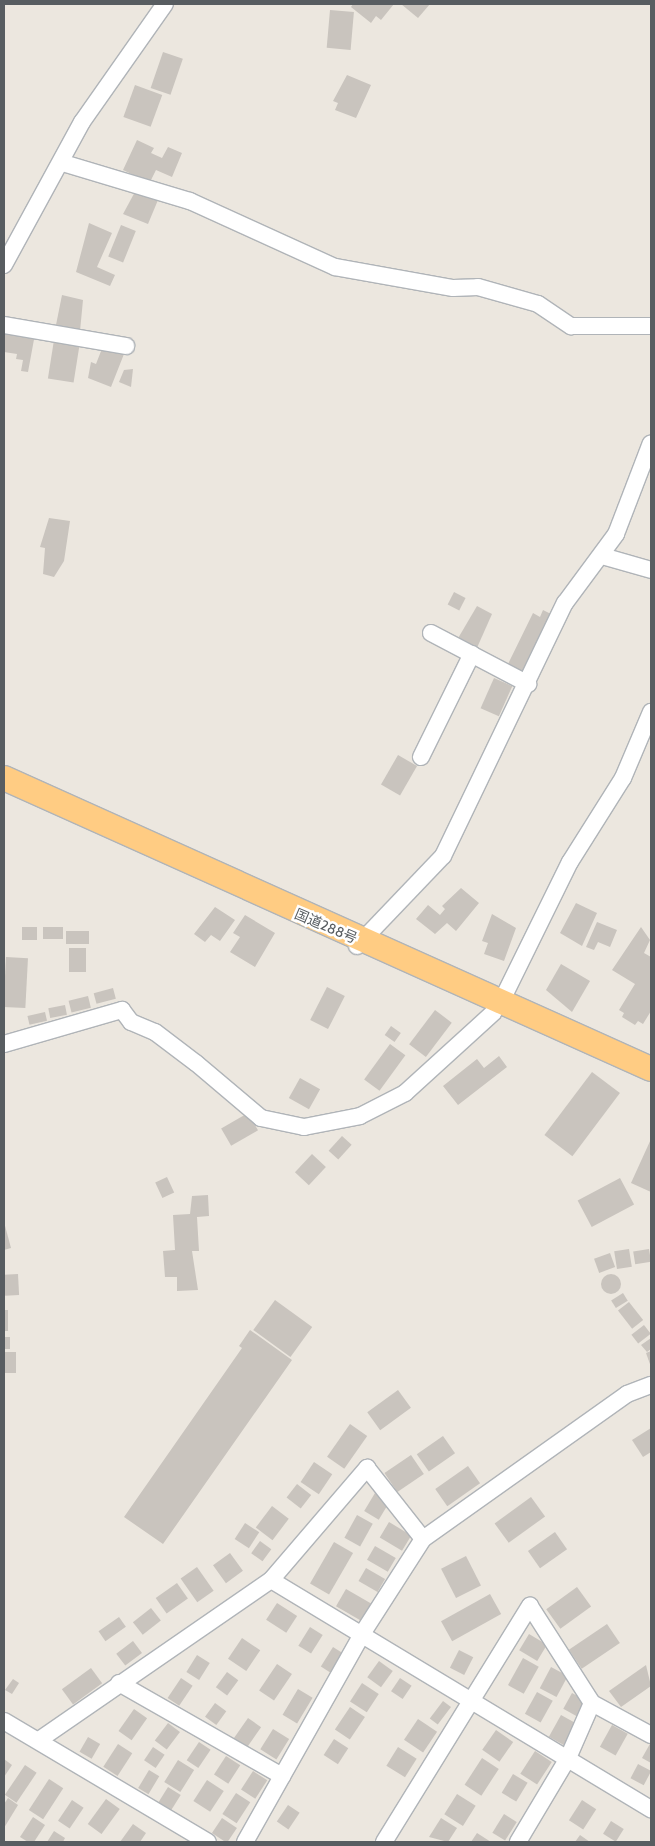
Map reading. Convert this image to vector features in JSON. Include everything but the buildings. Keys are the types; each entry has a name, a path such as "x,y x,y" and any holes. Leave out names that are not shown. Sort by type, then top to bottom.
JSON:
{"highway":[{"name":"国道288号","path":"4,778 358,944 498,1007 651,1082"},
{"name":"国道288号","path":"4,795 358,944"},
{"name":"国道288号","path":"498,1007 651,1069"}],"street":[{"path":"4,266 63,163 82,122 165,4"},
{"path":"63,163 190,201 335,267 453,288 478,287 538,304 571,326 651,326"},
{"path":"4,325 126,346"},
{"path":"358,944 439,863 528,684 565,603 602,556 621,522 651,443"},
{"path":"602,556 651,570"},
{"path":"431,633 528,684"},
{"path":"421,757 472,654"},
{"path":"4,1044 122,1010 131,1022 155,1032 196,1063 261,1118 304,1127 360,1116 397,1097 498,1007 570,862 623,778 651,712"},
{"path":"245,1842 362,1634 423,1539 627,1394 651,1385"},
{"path":"39,1740 119,1683 272,1580 367,1468 423,1539"},
{"path":"272,1580 471,1698 651,1809"},
{"path":"384,1842 471,1698 530,1606 586,1686 592,1703 651,1735"},
{"path":"119,1683 282,1776"},
{"path":"518,1842 568,1758 592,1703"},
{"path":"4,1721 39,1740 208,1842"}]}
